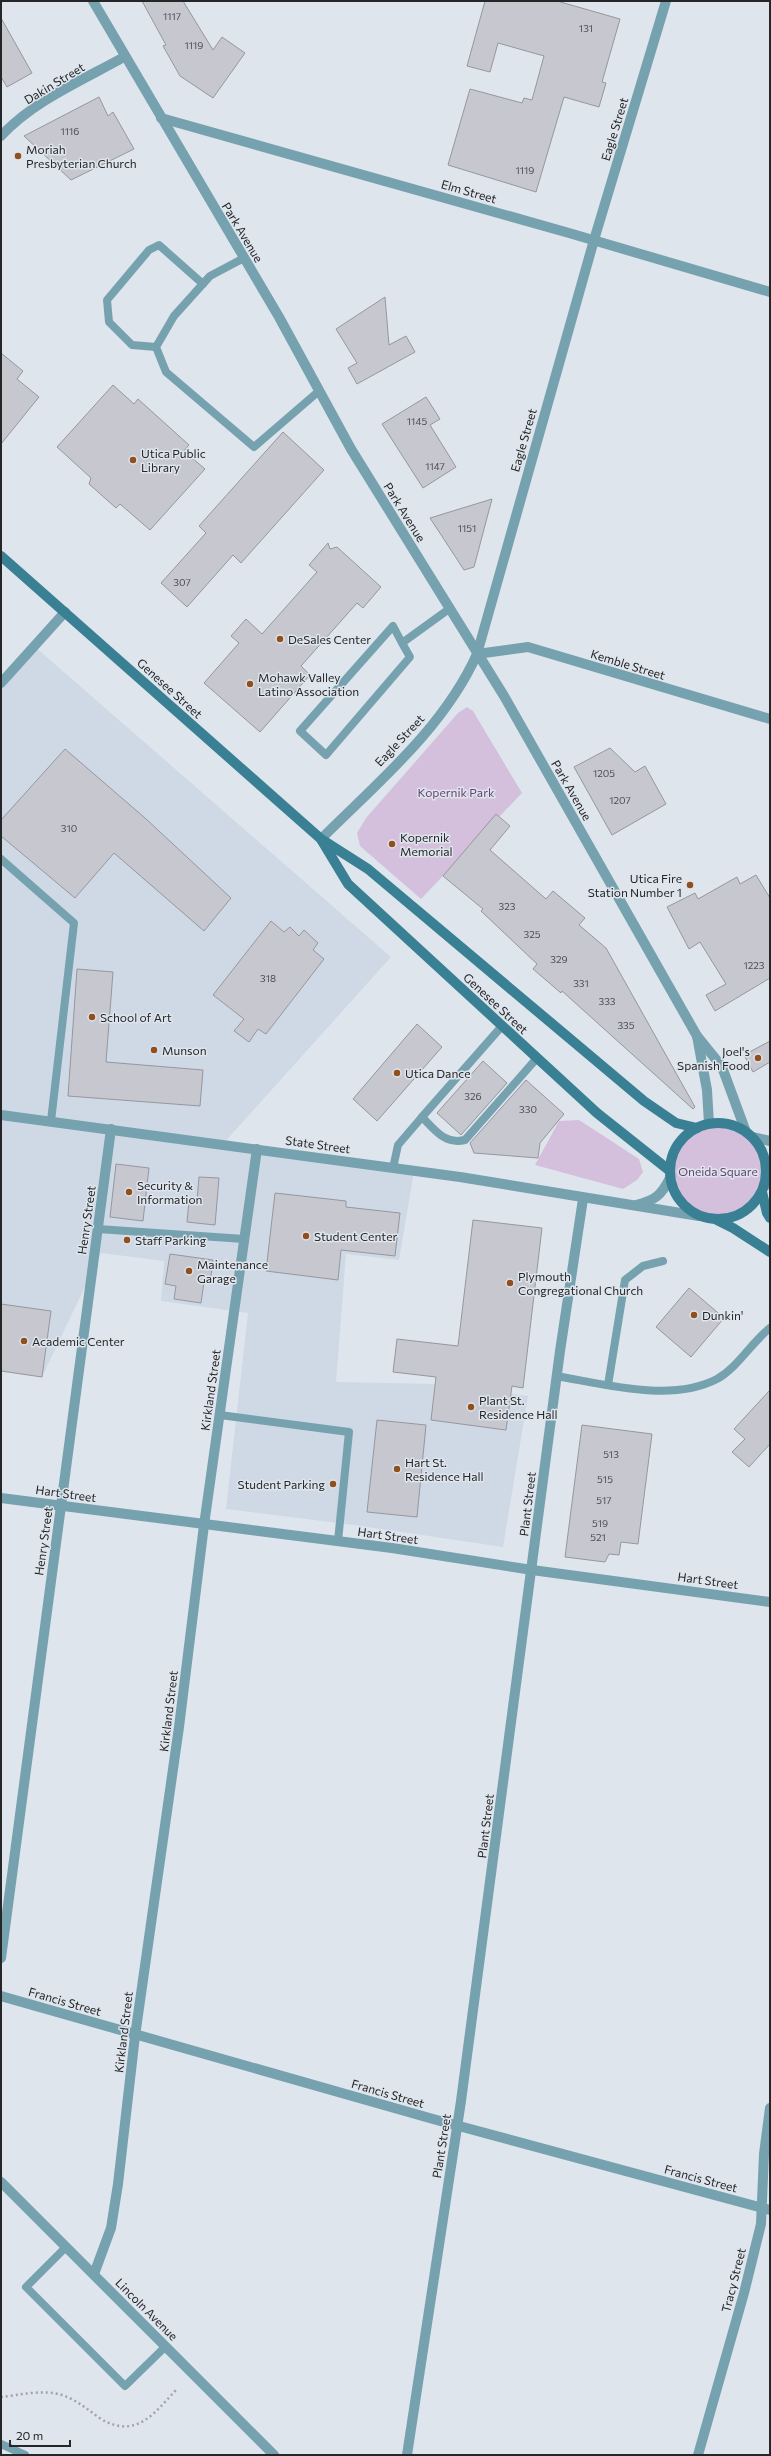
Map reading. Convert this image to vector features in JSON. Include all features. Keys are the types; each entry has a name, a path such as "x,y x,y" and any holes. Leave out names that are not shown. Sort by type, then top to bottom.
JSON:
{"main road":[{"name":"Genesee Street","path":"1,556 321,839 368,869 644,1101 676,1123 697,1128"},
{"name":"Genesee Street","path":"321,839 348,884 597,1113 670,1174"},
{"path":"770,1218 767,1213 765,1160 760,1147 749,1134 728,1124 709,1124 697,1128 686,1135 677,1145 670,1174 678,1198 685,1207 699,1216 715,1220 733,1228 770,1252"},
{"path":"715,1220 729,1219 743,1213 754,1204 765,1186"}],"street":[{"name":"Park Avenue","path":"93,1 124,57 244,258 351,449 504,696 697,1036 722,1067 749,1134"},
{"name":"Eagle Street","path":"321,839 411,748 453,699 477,654 594,240 666,1"},
{"name":"Dakin Street","path":"1,136 10,126 43,103 124,57"},
{"name":"Elm Street","path":"161,118 594,240 770,292"},
{"path":"1,683 64,612"},
{"name":"Kemble Street","path":"477,654 528,647 770,719"},
{"name":"Park Avenue","path":"697,1036 707,1090 709,1124"},
{"name":"State Street","path":"1,1115 393,1168 699,1216"},
{"name":"Henry Street","path":"1,1958 111,1129"},
{"path":"749,1134 770,1141"},
{"name":"Kirkland Street","path":"94,2274 111,2228 117,2192 135,2036 179,1728 204,1525 256,1149"},
{"name":"State Street","path":"630,1206 649,1202 663,1193 670,1174"},
{"name":"Plant Street","path":"407,2455 457,2125 532,1570 556,1376 583,1198"},
{"name":"Hart Street","path":"1,1498 338,1541 532,1570 770,1602"},
{"name":"Francis Street","path":"1,1996 135,2036 766,2208"},
{"name":"Tracy Street","path":"698,2455 744,2293 766,2208 764,2154 770,2108"},
{"name":"Lincoln Avenue","path":"1,2182 274,2455"}],"lane":[{"path":"156,347 132,345 109,322 107,300 149,250 159,245 203,284"},
{"path":"156,347 174,316 210,276 244,258"},
{"path":"156,347 166,372 254,447 319,391"},
{"path":"402,642 449,609"},
{"path":"393,626 402,642 410,657 326,755 300,731 393,626"},
{"path":"1,858 74,924 51,1121"},
{"path":"393,1168 398,1144 502,1026"},
{"path":"422,1117 445,1139 455,1143 465,1140 537,1058"},
{"path":"98,1229 244,1239"},
{"path":"608,1385 625,1280 643,1266 663,1261"},
{"path":"556,1376 608,1385 650,1390 688,1388 717,1378 770,1328"},
{"path":"220,1415 348,1432 338,1541"},
{"path":"66,2247 26,2288 125,2386 166,2346"},
{"path":"1,2444 25,2455"}],"path":[{"path":"1,2397 43,2394 61,2395 112,2424 132,2427 141,2424 177,2389"}],"shaded area":[{"name":"Munson","path":"34,646 391,957 223,1144 414,1171 399,1260 346,1254 336,1382 435,1384 528,1396 503,1547 354,1525 226,1509 248,1313 161,1301 164,1261 101,1253 42,1377 1,1371 1,681"}],"green space":[{"name":"Kopernik Park","path":"467,707 473,711 522,793 421,899 360,846 357,833 366,818 458,713"},
{"path":"579,1120 639,1159 643,1172 637,1180 623,1189 535,1165 559,1121"},
{"name":"Oneida Square","path":"718,1123 736,1127 745,1131 752,1137 758,1144 762,1153 766,1171 762,1189 758,1198 752,1205 745,1211 736,1215 718,1219 700,1215 691,1211 684,1205 678,1198 674,1189 670,1171 674,1153 678,1144 684,1137 691,1131 700,1127"}],"building":[{"path":"142,1 183,1 213,50 222,37 245,53 213,98 180,76 163,46 166,45"},
{"path":"485,1 557,1 620,19 602,82 606,83 599,107 564,97 536,192 448,165 470,89 522,103 524,98 532,100 544,56 498,43 490,72 467,66"},
{"path":"1,18 32,73 7,87 1,77"},
{"path":"99,97 108,116 113,112 134,149 71,180 24,136"},
{"path":"385,297 389,345 406,336 415,352 357,384 348,368 357,363 336,329"},
{"path":"1,353 23,371 17,379 39,397 1,444"},
{"name":"Utica Public Library","path":"113,385 134,404 138,399 189,445 184,451 205,469 150,530 120,504 116,508 89,484 91,478 57,447"},
{"path":"426,397 440,419 430,425 456,467 423,488 382,424"},
{"path":"283,432 324,470 241,563 233,555 187,607 161,583 206,533 199,526"},
{"path":"492,499 474,567 464,570 430,518"},
{"name":"DeSales Center","path":"328,543 330,549 337,547 381,587 363,608 357,603 301,666 310,675 260,732 204,683 239,643 231,636 246,619 262,634 317,572 309,565"},
{"path":"610,748 635,772 645,766 666,804 612,835 574,767"},
{"path":"65,749 145,818 231,898 204,931 114,853 75,898 1,836 1,820"},
{"path":"496,814 510,826 490,850 546,899 553,891 585,918 579,925 606,948 695,1107 693,1109 562,991 561,993 533,969 537,964 481,911 483,909 443,876"},
{"path":"756,875 770,898 770,978 715,1011 706,995 726,984 700,942 689,949 667,907 695,893 698,899 737,877 740,884"},
{"path":"271,921 284,932 290,927 299,936 304,930 318,943 313,950 324,959 266,1034 258,1029 249,1042 234,1031 244,1019 213,995"},
{"name":"School of Art","path":"77,969 113,972 106,1062 203,1070 200,1106 68,1096"},
{"name":"Utica Dance","path":"417,1024 442,1047 377,1121 353,1099"},
{"name":"Joel's Spanish Food","path":"770,1041 770,1062 753,1072 744,1055"},
{"path":"483,1061 507,1083 461,1135 437,1113"},
{"path":"526,1080 564,1114 540,1143 538,1158 474,1153 470,1143"},
{"name":"Security & Information","path":"116,1164 149,1168 143,1221 110,1217"},
{"path":"199,1177 219,1178 215,1225 187,1222 189,1201 197,1201"},
{"name":"Student Center","path":"275,1193 346,1201 346,1207 400,1213 395,1256 341,1250 338,1280 266,1271"},
{"path":"473,1220 542,1228 523,1388 512,1386 506,1430 431,1420 436,1377 393,1372 397,1339 458,1346"},
{"name":"Maintenance Garage","path":"170,1254 213,1260 210,1283 204,1282 201,1303 174,1299 176,1286 165,1284"},
{"path":"689,1288 724,1318 691,1357 656,1327"},
{"name":"Academic Center","path":"1,1304 51,1311 42,1377 1,1371"},
{"path":"770,1390 770,1444 749,1467 732,1452 745,1439 734,1429"},
{"name":"Hart St. Residence Hall","path":"377,1420 426,1425 417,1517 367,1512"},
{"path":"582,1425 652,1434 638,1544 621,1542 619,1555 609,1554 605,1562 565,1557"}],"place":[{"name":"Moriah Presbyterian Church","path":"18,156"},
{"name":"Utica Public Library","path":"133,460"},
{"name":"DeSales Center","path":"280,639"},
{"name":"Mohawk Valley Latino Association","path":"250,684"},
{"name":"Kopernik Memorial","path":"392,844"},
{"name":"Utica Fire Station Number 1","path":"690,885"},
{"name":"School of Art","path":"92,1017"},
{"name":"Munson","path":"154,1050"},
{"name":"Joel's Spanish Food","path":"758,1058"},
{"name":"Utica Dance","path":"397,1073"},
{"name":"Security & Information","path":"129,1192"},
{"name":"Student Center","path":"306,1236"},
{"name":"Staff Parking","path":"127,1240"},
{"name":"Maintenance Garage","path":"189,1271"},
{"name":"Plymouth Congregational Church","path":"510,1283"},
{"name":"Dunkin'","path":"694,1315"},
{"name":"Academic Center","path":"24,1341"},
{"name":"Plant St. Residence Hall","path":"471,1407"},
{"name":"Hart St. Residence Hall","path":"397,1469"},
{"name":"Student Parking","path":"333,1484"}]}
